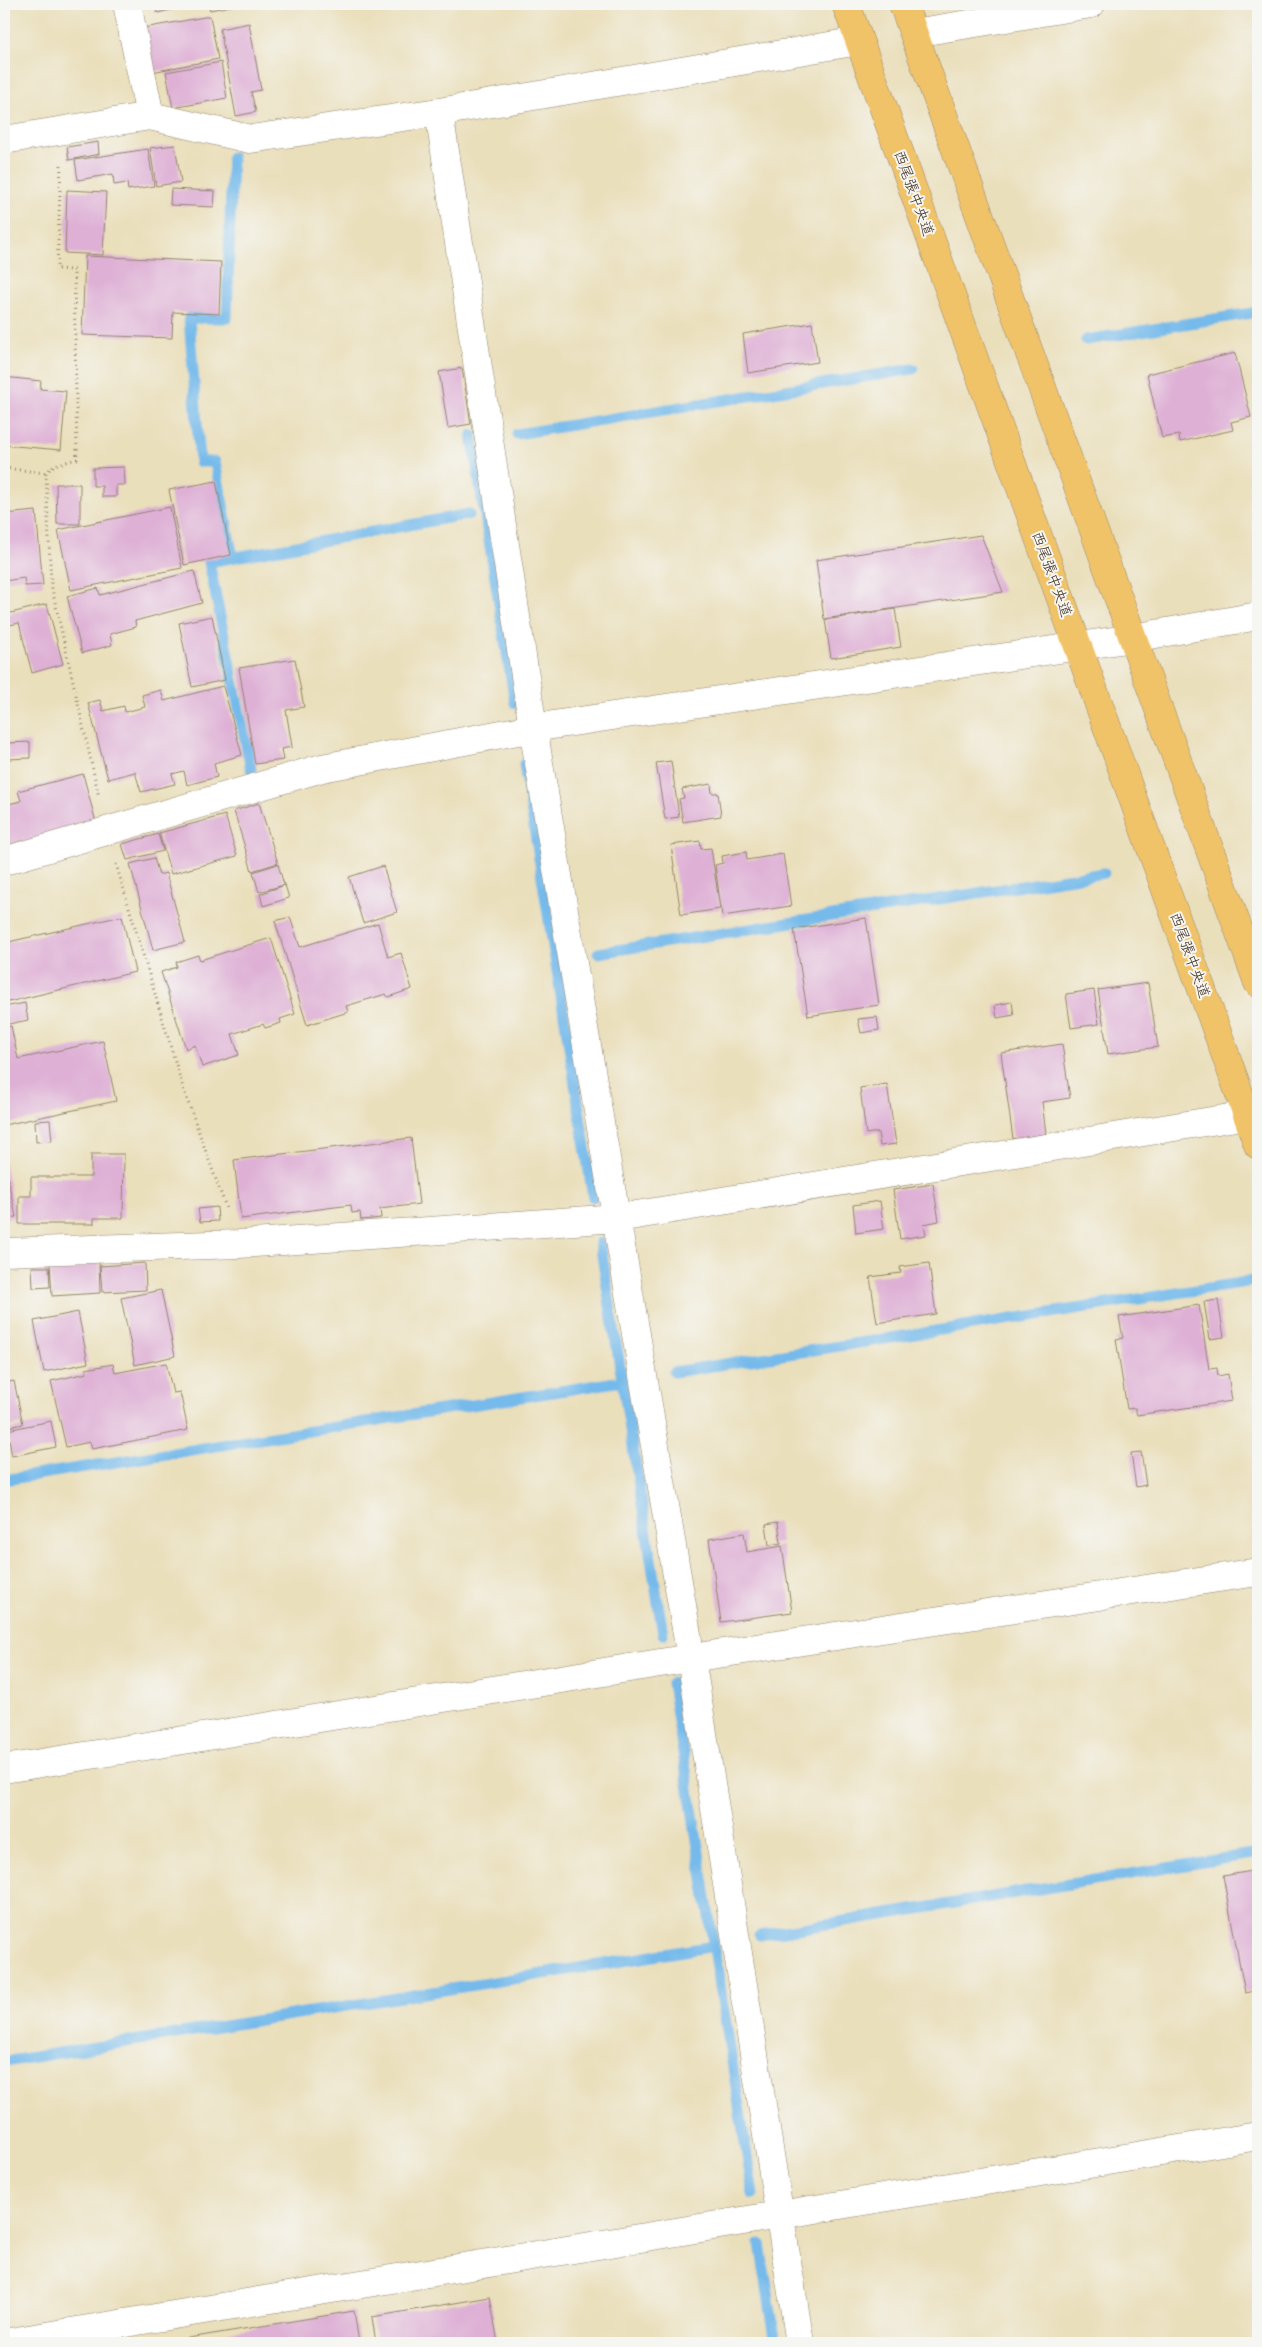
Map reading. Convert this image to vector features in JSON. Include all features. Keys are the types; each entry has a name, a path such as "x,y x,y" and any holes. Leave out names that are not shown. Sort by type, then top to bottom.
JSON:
{"main road":[{"name":"西尾張中央道","path":"846,4 1258,1145"},
{"path":"904,4 1258,983"}],"street":[{"path":"128,4 150,116"},
{"path":"914,33 1091,4"},
{"path":"4,140 150,116 250,139 439,112 859,41"},
{"path":"439,112 533,728 618,1218 691,1658 800,2343"},
{"path":"4,861 322,768 533,728 1133,638 1258,616"},
{"path":"4,1252 239,1244 618,1218 1248,1115"},
{"path":"4,1769 691,1658 1258,1572"},
{"path":"4,2343 47,2340 1258,2136"}],"path":[{"path":"60,131 62,155 57,269 74,270 76,459 54,465 46,473 51,584 106,831 184,1091 239,1244"},
{"path":"4,468 46,473"}],"building":[{"path":"155,4 174,4 175,9 157,13"},
{"path":"208,4 236,4 236,5 210,10"},
{"path":"210,16 218,59 147,73 138,29"},
{"path":"249,23 261,90 251,92 256,112 236,116 220,29"},
{"path":"221,62 227,98 173,108 166,72"},
{"path":"98,142 99,154 69,160 67,147"},
{"path":"175,145 181,182 156,186 150,148"},
{"path":"148,149 154,186 128,190 127,183 114,185 113,174 78,180 75,160"},
{"path":"171,189 215,191 214,207 170,205"},
{"path":"67,190 106,192 103,255 65,253"},
{"path":"85,256 221,262 219,314 173,312 172,338 82,335"},
{"path":"812,323 818,362 748,373 743,334"},
{"path":"1235,353 1251,417 1231,422 1233,430 1180,442 1179,435 1162,438 1147,374"},
{"path":"462,368 471,424 448,428 439,372"},
{"path":"4,377 41,381 40,389 66,391 61,450 4,445"},
{"path":"124,467 125,485 116,485 116,497 102,497 102,486 93,486 93,468"},
{"path":"216,481 231,555 184,565 169,490"},
{"path":"56,484 80,484 80,524 57,524"},
{"path":"170,507 182,568 71,590 58,530"},
{"path":"36,511 43,585 25,586 24,578 4,581 4,514"},
{"path":"981,535 1003,592 824,619 816,560"},
{"path":"194,571 202,603 135,621 136,627 110,634 112,645 82,653 67,596 98,588 100,595"},
{"path":"47,604 63,664 32,673 19,623 10,625 7,614"},
{"path":"895,609 901,647 831,658 825,620"},
{"path":"212,616 225,680 192,687 179,623"},
{"path":"295,659 304,707 286,710 292,747 281,749 283,760 255,764 239,668"},
{"path":"223,686 242,755 214,763 217,777 187,785 184,771 172,774 175,784 141,792 135,772 108,779 88,703 100,700 103,711 124,706 125,712 145,707 142,695 161,690 164,701"},
{"path":"30,742 30,758 8,759 8,743"},
{"path":"671,761 679,817 665,819 656,763"},
{"path":"83,774 97,826 25,845 23,841 4,846 4,805 21,801 18,791"},
{"path":"711,784 712,793 718,793 721,816 683,822 679,799 684,798 682,789"},
{"path":"259,803 278,863 252,871 234,811"},
{"path":"225,815 237,856 171,874 159,833"},
{"path":"158,834 163,851 127,860 122,844"},
{"path":"700,841 701,849 711,848 720,909 681,915 671,845"},
{"path":"746,852 747,860 783,854 791,906 722,916 715,865 723,863 722,856"},
{"path":"154,858 159,875 166,873 185,942 153,950 130,864"},
{"path":"278,864 284,885 259,892 253,872"},
{"path":"383,866 397,912 363,923 349,877"},
{"path":"285,885 289,898 263,906 260,894"},
{"path":"122,916 135,972 4,1003 4,943"},
{"path":"290,917 300,947 378,923 388,957 401,953 412,989 388,997 386,994 346,1006 348,1012 307,1025 275,921"},
{"path":"866,918 879,1005 808,1016 794,929"},
{"path":"271,938 295,1014 280,1019 281,1023 265,1028 263,1024 232,1034 239,1055 202,1067 195,1045 186,1049 161,972 177,967 176,962 198,955 200,960"},
{"path":"1148,983 1158,1047 1108,1054 1098,990"},
{"path":"1094,990 1099,1024 1071,1028 1066,994"},
{"path":"1012,1002 1014,1015 997,1018 995,1005"},
{"path":"25,1003 28,1020 4,1025 4,1007"},
{"path":"877,1017 879,1030 861,1033 858,1019"},
{"path":"11,1026 18,1059 103,1041 116,1101 4,1125 4,1028"},
{"path":"1062,1044 1070,1098 1042,1102 1046,1134 1013,1139 1001,1053"},
{"path":"887,1084 896,1144 880,1146 878,1132 866,1134 860,1088"},
{"path":"50,1120 52,1141 36,1142 35,1121"},
{"path":"411,1138 419,1204 380,1209 381,1218 361,1220 360,1212 352,1213 351,1205 241,1219 234,1160"},
{"path":"91,1154 124,1154 123,1218 94,1218 94,1224 19,1224 19,1196 31,1196 31,1177 91,1177"},
{"path":"4,1161 16,1217 4,1219"},
{"path":"933,1184 939,1221 924,1224 926,1235 900,1239 893,1190"},
{"path":"880,1201 884,1229 856,1233 853,1205"},
{"path":"217,1207 218,1221 200,1222 198,1209"},
{"path":"99,1260 100,1293 52,1296 50,1263"},
{"path":"145,1263 146,1290 102,1292 100,1266"},
{"path":"929,1263 936,1314 877,1323 870,1277 901,1273 900,1267"},
{"path":"32,1267 49,1267 50,1287 33,1288"},
{"path":"161,1290 175,1356 135,1365 121,1298"},
{"path":"1218,1300 1224,1337 1210,1339 1204,1302"},
{"path":"1199,1305 1209,1369 1217,1368 1218,1376 1228,1374 1232,1401 1137,1415 1135,1408 1127,1409 1116,1339 1123,1338 1119,1317"},
{"path":"78,1312 88,1363 44,1372 34,1321"},
{"path":"166,1363 173,1393 180,1392 188,1430 92,1449 90,1442 66,1447 51,1381 87,1373 86,1369 113,1364 115,1373"},
{"path":"14,1381 23,1424 4,1428 4,1383"},
{"path":"51,1421 56,1447 12,1456 7,1430"},
{"path":"1141,1452 1146,1485 1136,1487 1131,1453"},
{"path":"778,1522 781,1543 769,1545 766,1524"},
{"path":"744,1533 747,1552 782,1546 792,1612 721,1622 709,1539"},
{"path":"1258,1870 1258,1990 1245,1993 1223,1876"},
{"path":"490,2297 498,2343 376,2343 372,2317"},
{"path":"354,2311 359,2343 164,2342"}],"waterway":[{"path":"232,157 227,318 189,318 200,462 215,462 233,558"},
{"path":"1086,340 1258,312"},
{"path":"517,434 913,369"},
{"path":"472,435 515,703"},
{"path":"251,769 209,562 469,514"},
{"path":"524,764 593,1197"},
{"path":"598,953 1104,873"},
{"path":"600,1243 663,1634"},
{"path":"674,1372 1253,1281"},
{"path":"4,1480 622,1381"},
{"path":"672,1683 753,2194"},
{"path":"760,1935 1258,1853"},
{"path":"4,2062 714,1946"},
{"path":"760,2244 776,2343"}]}
